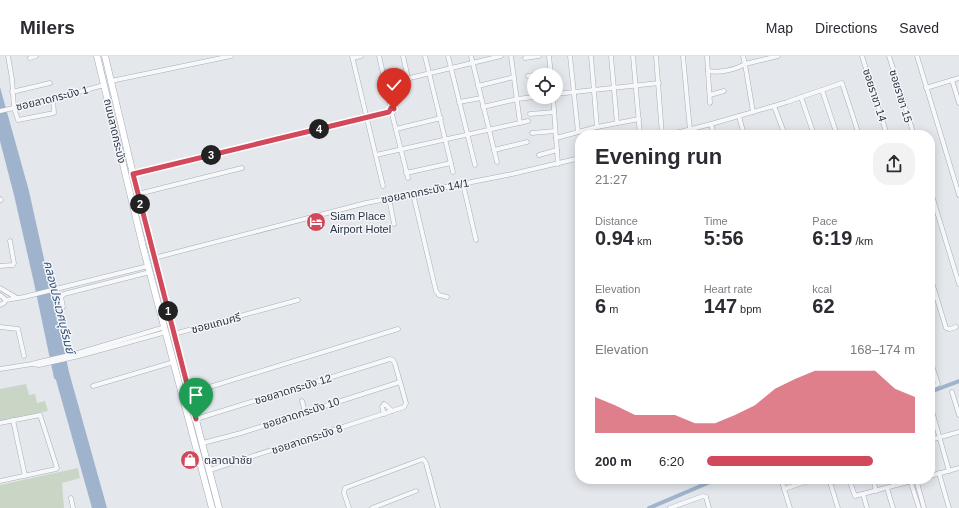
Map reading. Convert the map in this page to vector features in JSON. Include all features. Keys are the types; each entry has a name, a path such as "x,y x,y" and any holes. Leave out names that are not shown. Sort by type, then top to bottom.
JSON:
{"main road":[{"name":"ถนนลาดกระบัง","path":"97,56 149,269 212,508"},
{"name":"ถนนลาดกระบัง","path":"105,56 154,258 219,508"},
{"path":"165,329 173,329"}],"street":[{"path":"8,56 12,79 12,108 19,120 54,113 52,99"},
{"path":"30,58 36,56"},
{"path":"111,81 211,58 231,56"},
{"path":"361,56 353,57 383,186"},
{"path":"379,56 391,112 408,178"},
{"path":"403,56 408,78"},
{"path":"426,56 453,172"},
{"path":"448,56 475,165"},
{"path":"471,56 497,162"},
{"path":"385,84 501,56"},
{"path":"511,56 520,123"},
{"path":"525,58 539,56"},
{"path":"548,56 549,68"},
{"path":"570,56 578,130"},
{"path":"591,56 597,127"},
{"path":"611,56 617,123"},
{"path":"633,56 640,130"},
{"path":"656,56 662,130"},
{"path":"683,56 688,130"},
{"path":"707,56 710,103"},
{"path":"743,56 753,112"},
{"path":"708,71 718,72 741,67 745,64 767,57 778,56"},
{"name":"ซอยราชา 14","path":"862,56 885,130"},
{"name":"ซอยราชา 15","path":"889,56 912,130"},
{"path":"917,56 959,195"},
{"path":"478,86 514,77"},
{"path":"926,88 959,78"},
{"path":"952,80 959,103"},
{"path":"12,92 50,83"},
{"path":"563,93 659,83"},
{"path":"694,130 774,106 841,83 843,84 857,130"},
{"name":"ซอยลาดกระบัง 1","path":"0,111 104,85"},
{"path":"822,90 835,130"},
{"path":"710,95 724,91"},
{"path":"801,96 812,130"},
{"path":"460,102 481,98"},
{"path":"483,107 527,98"},
{"path":"553,104 558,164"},
{"path":"774,106 783,130"},
{"path":"133,174 391,112"},
{"path":"530,114 554,112"},
{"path":"739,116 743,130"},
{"path":"396,129 440,118"},
{"path":"586,130 639,120"},
{"path":"376,156 528,121"},
{"path":"711,124 713,130"},
{"path":"532,133 555,131"},
{"path":"556,138 575,133"},
{"path":"494,150 527,142"},
{"path":"539,155 557,150"},
{"name":"ซอยลาดกระบัง 14/1","path":"154,258 366,203 463,184 575,159"},
{"path":"406,173 451,163"},
{"path":"138,194 242,168"},
{"path":"463,184 476,240"},
{"path":"413,194 436,291 439,295 447,297"},
{"path":"389,198 394,224"},
{"path":"935,205 959,284"},
{"path":"0,266 13,265 14,263 10,241"},
{"path":"0,305 4,304 6,300 149,269"},
{"path":"63,307 61,297 64,294 149,269"},
{"path":"0,288 18,298"},
{"path":"935,292 946,328 956,328"},
{"path":"0,295 6,300"},
{"name":"ซอยแถมศรี","path":"173,329 257,312 298,300"},
{"path":"0,327 18,330 24,356"},
{"path":"0,369 39,363 91,351 165,329"},
{"path":"190,392 398,329"},
{"name":"ซอยลาดกระบัง 12","path":"196,419 390,359 394,361 400,382"},
{"path":"93,386 174,362"},
{"path":"935,373 938,381 938,384 935,386"},
{"name":"ซอยลาดกระบัง 8","path":"210,470 404,407 406,403 400,382"},
{"name":"ซอยลาดกระบัง 10","path":"203,443 241,433 400,382"},
{"path":"952,392 959,415"},
{"path":"302,400 305,412"},
{"path":"384,414 382,407 384,404 392,411"},
{"path":"0,423 40,415 57,468 0,481"},
{"path":"13,420 25,476"},
{"path":"935,421 949,471"},
{"path":"935,439 959,432"},
{"path":"349,508 344,493 345,488 423,459 426,463 438,508"},
{"path":"935,474 959,468"},
{"path":"939,473 949,508"},
{"path":"782,484 790,508"},
{"path":"784,489 799,484"},
{"path":"831,484 838,508"},
{"path":"850,484 853,495 856,496 898,485"},
{"path":"874,484 876,491"},
{"path":"912,484 919,508"},
{"path":"918,484 924,508"},
{"path":"887,488 893,508"},
{"path":"372,508 416,491"},
{"path":"863,494 867,508"},
{"path":"670,508 682,506 705,496 709,508"},
{"path":"71,498 73,508"}],"green space":[{"path":"26,384 29,395 35,394 37,403 45,401 48,411 0,421 0,389"},
{"path":"78,468 80,478 62,483 64,508 0,508 0,485"}],"water":[{"path":"0,87 29,191 69,372 107,508 92,508 56,380 54,378 14,195 0,141"}],"waterway":[{"path":"935,390 959,381"},
{"path":"649,508 705,484"}],"place":[{"name":"Siam Place Airport Hotel","path":"316,222"},
{"name":"ตลาดนำชัย","path":"190,460"}],"route":[{"path":"196,419 133,174 389,112 391,108 394,109"}],"water label":[{"name":"คลองประเวศบุรีรมย์","path":"59,307"}]}
